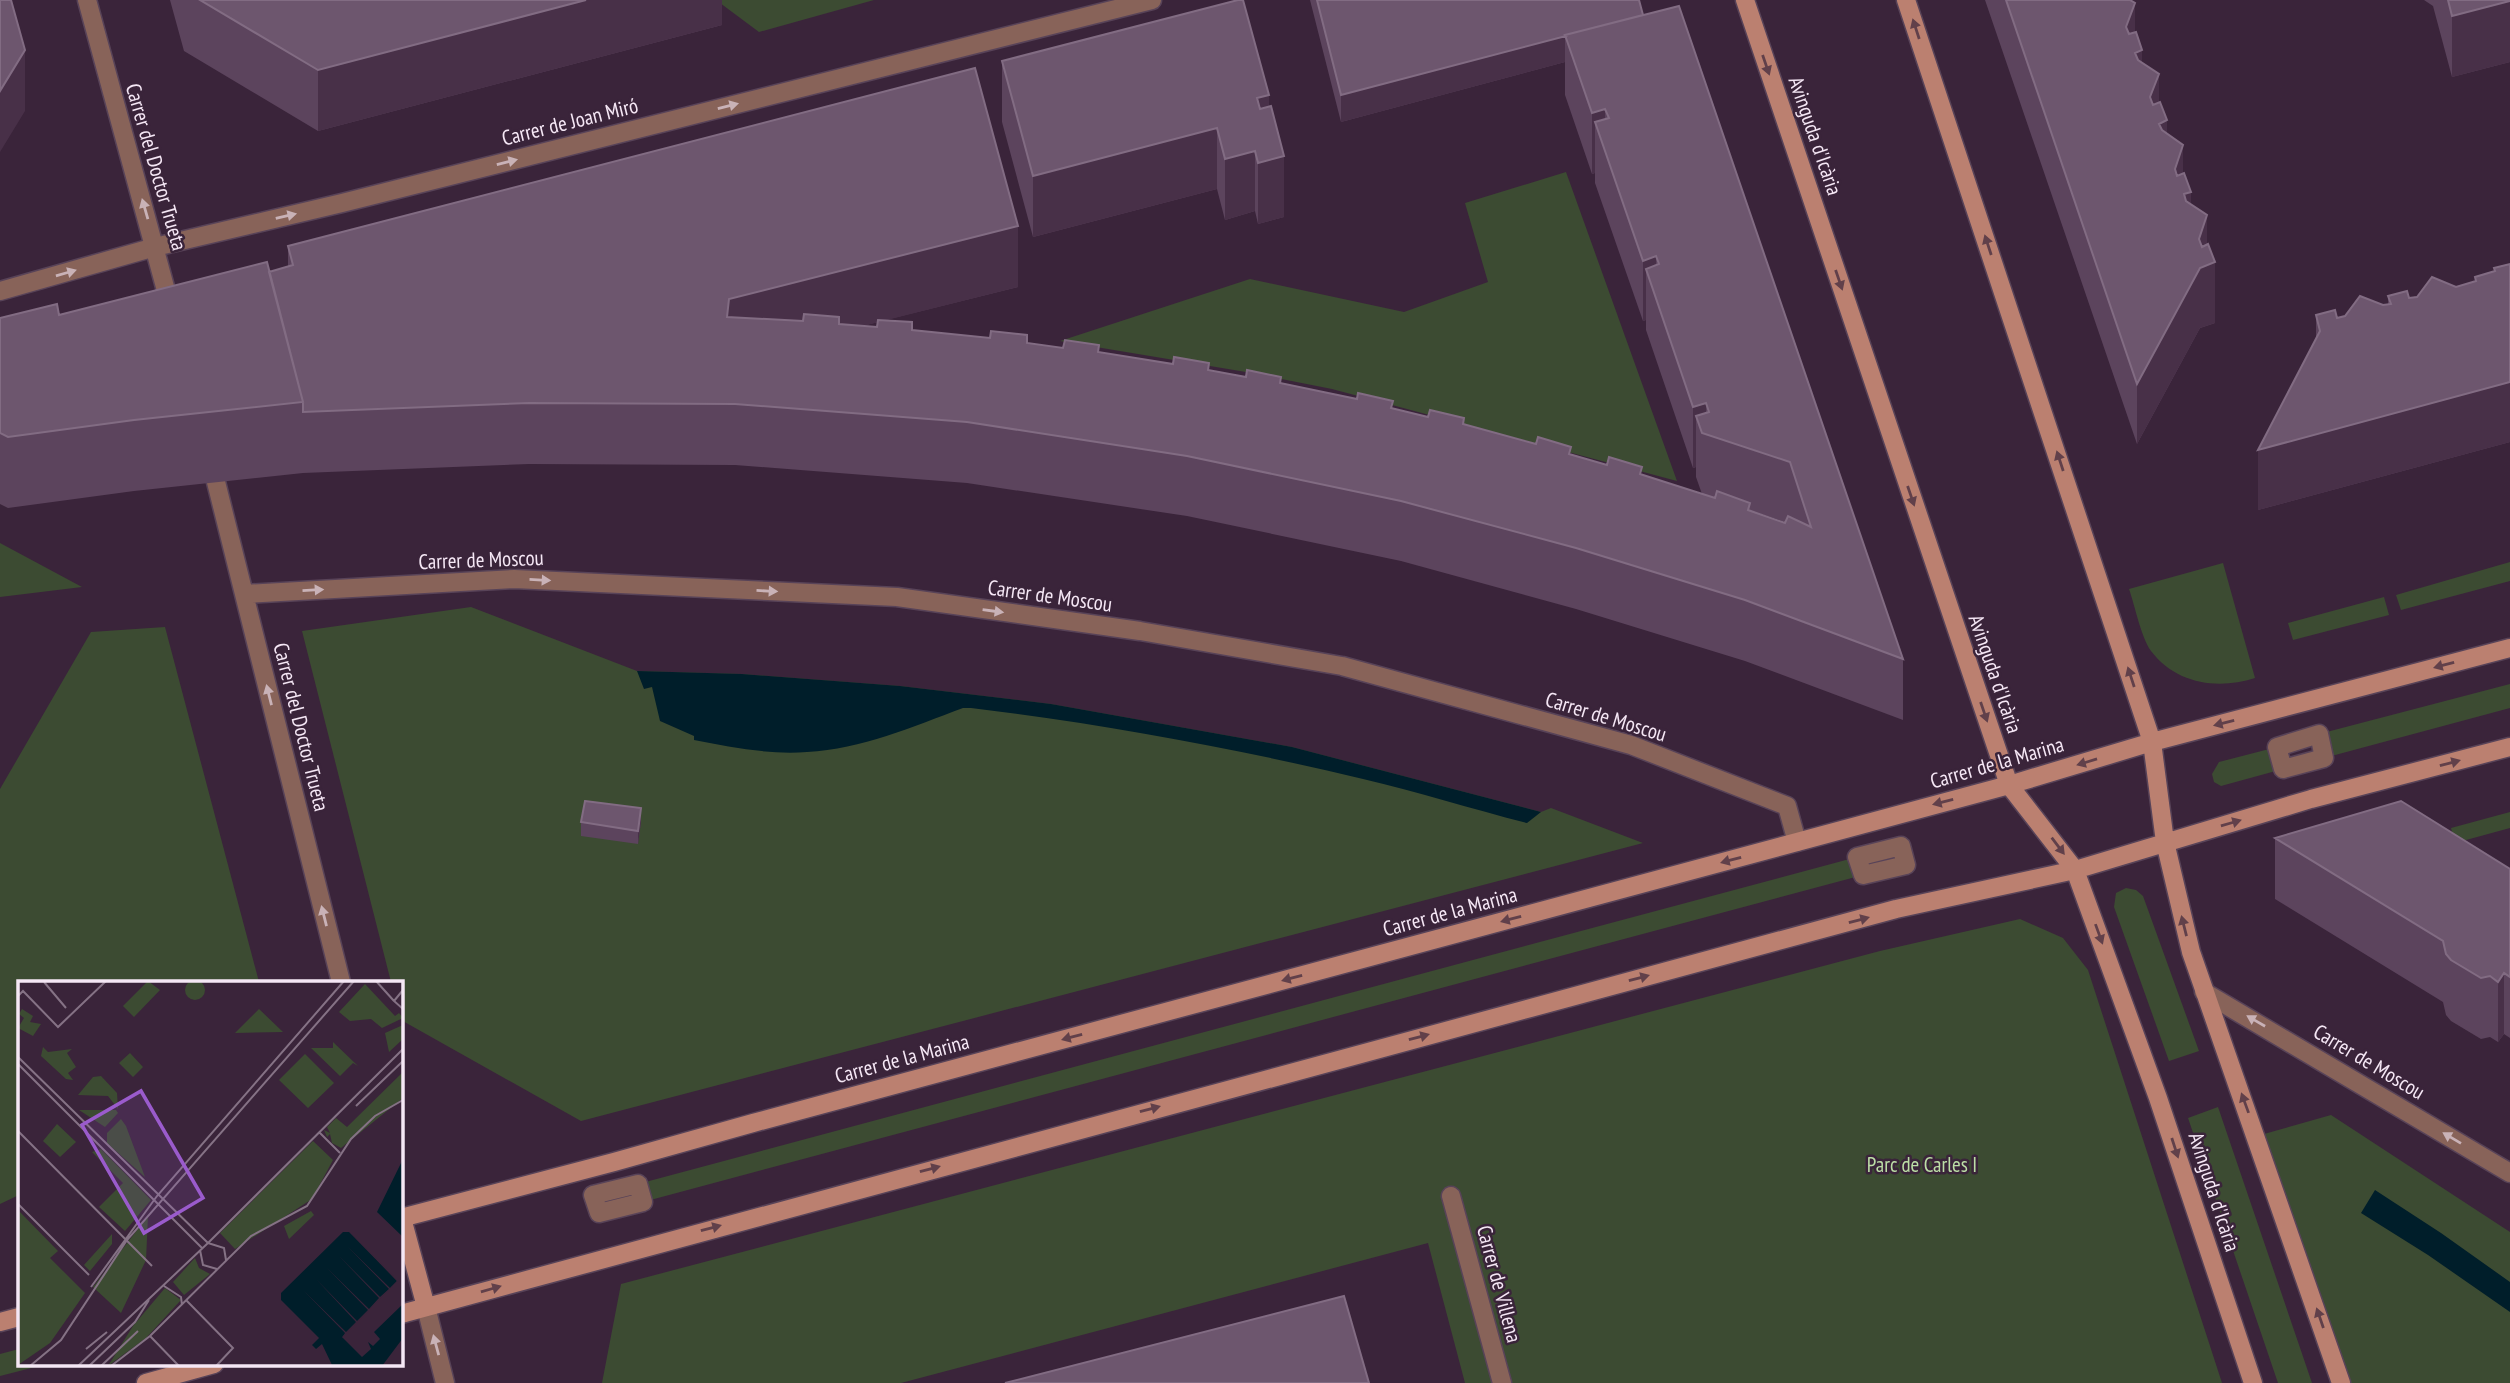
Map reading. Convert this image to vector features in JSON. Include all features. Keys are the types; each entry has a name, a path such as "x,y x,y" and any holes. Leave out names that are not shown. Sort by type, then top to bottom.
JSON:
{"street":[{"name":"Carrer del Doctor Trueta","path":"87,0 176,326"},
{"name":"Carrer de Joan Miró","path":"0,291 155,247 1152,0"},
{"name":"Avinguda d'Icària","path":"1745,0 2009,785 2075,870 2158,1098 2253,1383"},
{"path":"1906,0 2152,741 2165,842 2184,928 2204,992 2341,1383"},
{"name":"Carrer del Doctor Trueta","path":"216,482 341,981"},
{"name":"Carrer de Moscou","path":"244,594 514,579 897,597 1140,631 1342,666 1631,745 1787,806 1797,842"},
{"name":"Carrer de la Marina","path":"402,1217 614,1162 2009,785 2152,741 2510,648"},
{"path":"402,1314 1896,909 2075,870 2311,800 2510,747"},
{"name":"Carrer de Moscou","path":"2204,992 2510,1173"},
{"name":"Carrer de Villena","path":"1451,1196 1503,1383"},
{"path":"402,1221 446,1383"},
{"path":"0,1322 18,1317"},
{"path":"146,1383 207,1366"}],"green space":[{"path":"716,0 874,0 759,32"},
{"path":"1566,172 1677,481 1332,389 1060,341 1250,279 1404,312 1488,282 1465,203"},
{"path":"0,543 82,587 0,597"},
{"path":"2510,562 2510,581 2401,610 2396,595"},
{"path":"2223,563 2255,678 2227,683 2198,681 2173,671 2151,651 2141,630 2129,589"},
{"path":"2384,597 2389,615 2293,640 2288,623"},
{"path":"471,607 637,671 742,674 900,686 1051,704 1292,747 1541,812 1551,808 1643,843 581,1121 402,1021 402,981 391,981 302,631"},
{"path":"165,627 259,981 18,981 18,1195 0,1204 0,789 91,632"},
{"path":"2510,684 2510,708 2324,758 2319,734"},
{"path":"2277,747 2283,769 2221,786 2214,782 2212,774 2219,762"},
{"path":"2510,812 2510,828 2455,843 2451,828"},
{"path":"1857,857 1863,875 643,1202 638,1184"},
{"path":"2126,888 2136,890 2143,896 2199,1051 2169,1061 2114,907 2116,893"},
{"name":"Parc de Carles I","path":"2020,919 2063,938 2088,970 2222,1383 1465,1383 1428,1243 901,1383 602,1383 621,1284 1880,951"},
{"path":"2218,1107 2312,1383 2278,1383 2188,1118"},
{"path":"2331,1115 2510,1232 2510,1383 2341,1383 2257,1136"},
{"path":"18,1349 18,1366 39,1366 0,1376 0,1354"}],"water":[{"path":"637,671 742,674 900,686 1051,704 1292,747 1541,812 1527,823 1384,784 1266,757 1119,729 971,708 963,708 847,747 807,752 736,748 694,740 694,736 660,721 652,687 644,689"},
{"path":"2375,1190 2510,1282 2510,1312 2361,1213"}],"building":[{"path":"0,0 11,0 25,50 0,91"},
{"path":"200,0 586,0 318,70"},
{"path":"1243,0 1269,95 1257,98 1260,109 1271,106 1284,156 1258,163 1255,151 1225,159 1217,128 1033,176 1002,61"},
{"path":"1317,0 1639,0 1643,15 1341,95"},
{"path":"2006,0 2130,0 2135,3 2126,27 2129,34 2136,32 2142,50 2135,53 2138,60 2159,74 2150,97 2153,105 2160,102 2167,120 2159,124 2162,130 2183,145 2175,169 2177,176 2184,173 2191,192 2184,194 2186,201 2207,215 2199,239 2202,247 2208,244 2215,262 2200,268 2137,384"},
{"path":"2448,0 2510,0 2510,1 2452,16"},
{"path":"1679,6 1903,659 1745,600 1576,548 1401,501 1187,456 967,422 735,404 529,403 303,412 303,402 269,272 293,265 288,246 975,68 1018,226 729,299 727,317 803,321 804,314 839,317 839,324 877,327 878,320 912,322 912,330 990,338 991,331 1027,335 1027,343 1063,348 1065,340 1099,345 1098,352 1173,364 1174,357 1209,363 1208,370 1246,377 1247,370 1281,377 1280,383 1357,399 1358,393 1393,401 1391,408 1428,417 1430,410 1464,418 1463,424 1536,444 1538,437 1571,447 1569,454 1607,465 1609,457 1642,467 1640,474 1715,498 1717,491 1750,503 1748,510 1785,523 1788,516 1811,527 1790,462 1702,433 1696,416 1709,412 1706,403 1693,407 1646,269 1659,264 1656,256 1643,261 1595,122 1609,118 1605,109 1592,113 1565,35"},
{"path":"267,262 303,402 8,437 0,433 0,318 57,304 59,315"},
{"path":"2510,264 2510,382 2258,450 2320,331 2316,315 2335,310 2337,318 2345,316 2360,296 2383,305 2391,304 2388,296 2407,291 2409,298 2417,297 2432,277 2456,287 2476,281 2475,277 2495,271 2494,268"},
{"path":"585,801 641,808 638,831 581,822"},
{"path":"2401,801 2510,869 2510,977 2504,973 2498,982 2490,976 2481,978 2451,960 2446,954 2443,941 2275,838"},
{"path":"1344,1296 1369,1383 1005,1383"}]}
